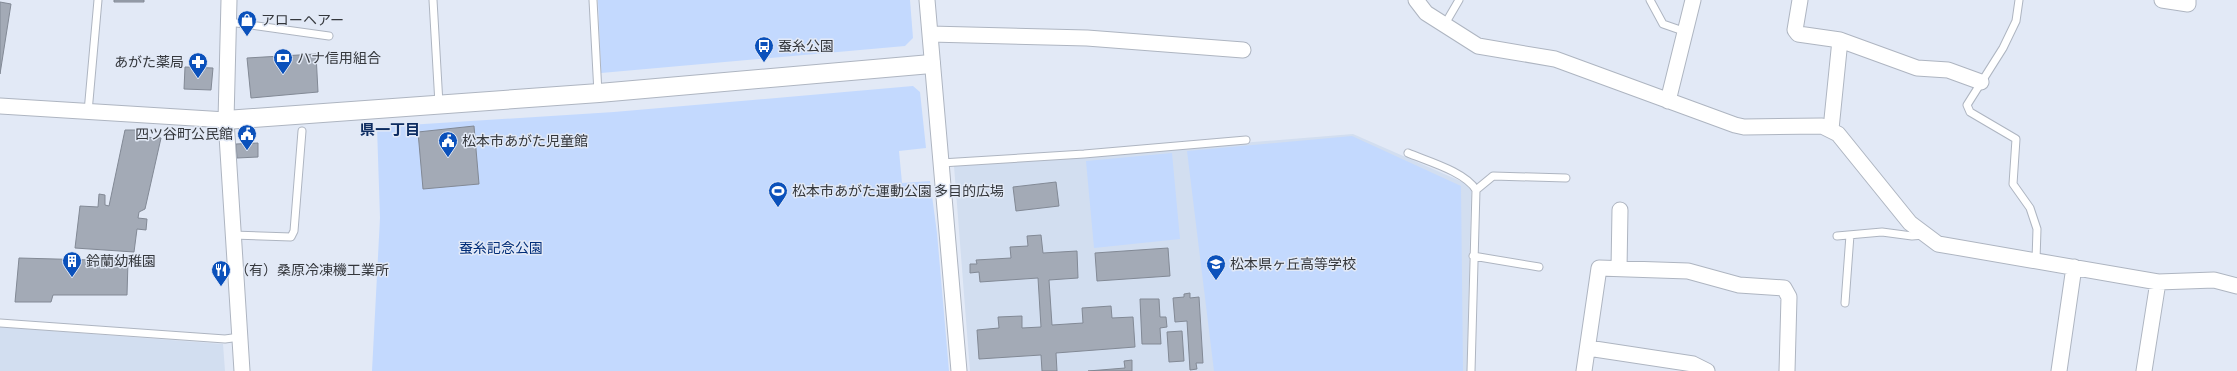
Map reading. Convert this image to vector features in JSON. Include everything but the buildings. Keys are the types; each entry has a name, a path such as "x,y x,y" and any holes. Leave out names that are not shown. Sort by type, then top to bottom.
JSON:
{"street":[{"path":"229,0 226,120 232,235 242,371"},
{"path":"927,0 931,64 959,371"},
{"path":"1416,0 1426,13 1446,24 1478,46 1555,59 1668,101 1744,127 1822,126 1830,128 1838,134 1910,223 1938,244 2158,282 2214,280 2237,286"},
{"path":"1668,101 1694,0"},
{"path":"1800,0 1795,30 1798,34 1840,40 1917,68 1948,70 1981,82"},
{"path":"2162,0 2188,4 2188,0"},
{"path":"930,34 1087,38 1243,50"},
{"path":"1830,128 1840,40"},
{"path":"0,106 88,113 226,120 598,93 931,64"},
{"path":"1619,269 1620,210"},
{"path":"2059,371 2074,267"},
{"path":"1584,371 1599,268 1688,271 1739,285 1784,288 1788,291 1789,297 1787,371"},
{"path":"2144,371 2158,282"},
{"path":"1588,348 1693,364 1707,371"}],"lane":[{"path":"88,113 98,0"},
{"path":"433,0 439,105"},
{"path":"593,0 598,93"},
{"path":"1446,24 1458,0"},
{"path":"1650,0 1663,24 1686,32"},
{"path":"2019,0 2016,20 2003,48 1967,105 1970,112 2016,139 2013,184 2030,208 2037,228 2036,260"},
{"path":"229,22 329,36"},
{"path":"232,235 291,237 294,232 302,131"},
{"path":"941,163 1084,154 1246,140"},
{"path":"1408,153 1458,174 1472,182 1476,190 1471,371"},
{"path":"1476,190 1493,176 1566,178"},
{"path":"1837,236 1882,232 1912,236 1924,235"},
{"path":"1845,303 1850,235"},
{"path":"1473,256 1539,267"},
{"path":"0,323 226,339 240,337"}],"shaded area":[{"name":"松本県ヶ丘高等学校","path":"1353,134 1465,183 1471,191 1467,371 970,371 954,166"},
{"path":"0,327 223,344 225,371 0,371"}],"green space":[{"path":"598,0 910,0 913,38 905,46 601,73"},
{"name":"蚕糸記念公園","path":"913,86 920,92 926,148 899,151 902,183 930,181 937,233 949,371 372,371 380,218 377,127 614,112"},
{"path":"1352,136 1461,186 1463,371 1214,371 1187,151"},
{"path":"1172,153 1180,239 1094,248 1086,161"}],"place":[{"name":"アローヘアー","path":"247,37"},
{"name":"蚕糸公園","path":"764,63"},
{"name":"ハナ信用組合","path":"283,75"},
{"name":"あがた薬局","path":"198,79"},
{"name":"四ツ谷町公民館","path":"247,151"},
{"name":"松本市あがた児童館","path":"448,158"},
{"name":"松本市あがた運動公園 多目的広場","path":"778,208"},
{"name":"鈴蘭幼稚園","path":"72,278"},
{"name":"松本県ヶ丘高等学校","path":"1216,281"},
{"name":"（有）桑原冷凍機工業所","path":"221,287"}],"district":[{"name":"県一丁目","path":"390,129"}]}
